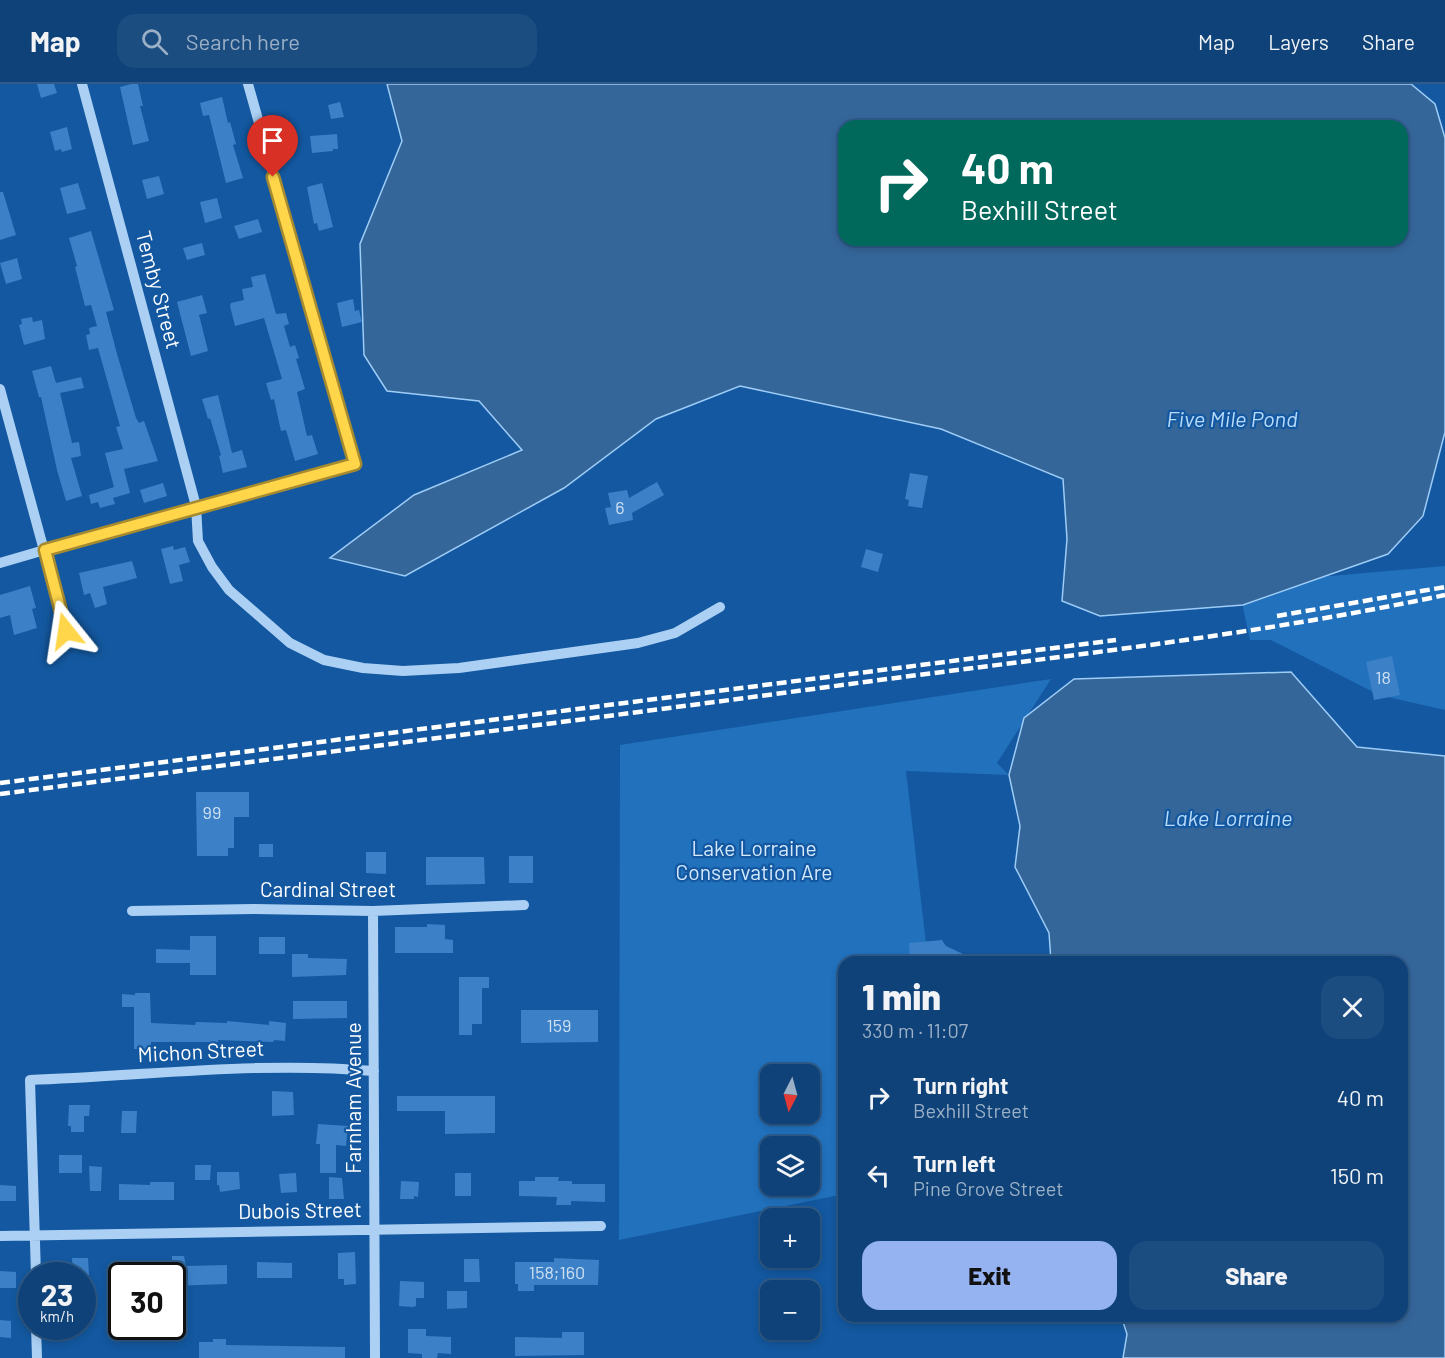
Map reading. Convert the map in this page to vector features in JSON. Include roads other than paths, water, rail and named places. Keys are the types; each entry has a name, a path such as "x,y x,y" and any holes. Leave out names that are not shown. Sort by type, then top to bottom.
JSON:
{"street":[{"name":"Temby Street","path":"82,84 196,506 198,541 212,567 229,590 290,643 324,660 363,668 403,671 459,668 638,643 675,633 720,607"},
{"path":"0,563 196,506 355,464 248,84"},
{"path":"0,389 66,631"},
{"name":"Cardinal Street","path":"132,911 253,909 373,911 524,905"},
{"name":"Farnham Avenue","path":"373,911 375,1358"},
{"name":"Michon Street","path":"36,1235 30,1080 208,1069 339,1068 374,1071"},
{"name":"Dubois Street","path":"0,1236 601,1226"},
{"path":"36,1235 36,1262"},
{"path":"36,1340 37,1358"}],"water":[{"name":"Five Mile Pond","path":"387,84 1411,84 1435,104 1445,138 1445,432 1423,516 1388,554 1243,605 1100,616 1062,601 1067,539 1063,479 941,429 740,386 656,419 564,488 405,576 330,558 414,495 522,450 479,401 387,391 364,355 360,244 402,141"},
{"name":"Lake Lorraine","path":"1291,672 1357,747 1445,756 1445,1358 1123,1358 1127,1334 1123,1322 1408,1322 1408,956 1051,956 1049,933 1015,867 1020,826 1009,775 1024,718 1074,679"}],"railway":[{"path":"1277,616 1445,587"},
{"path":"0,794 1167,643 1376,609 1445,595"},
{"path":"0,783 1116,640"}],"park label":[{"name":"Lake Lorraine Conservation Are","path":"754,861"}]}
